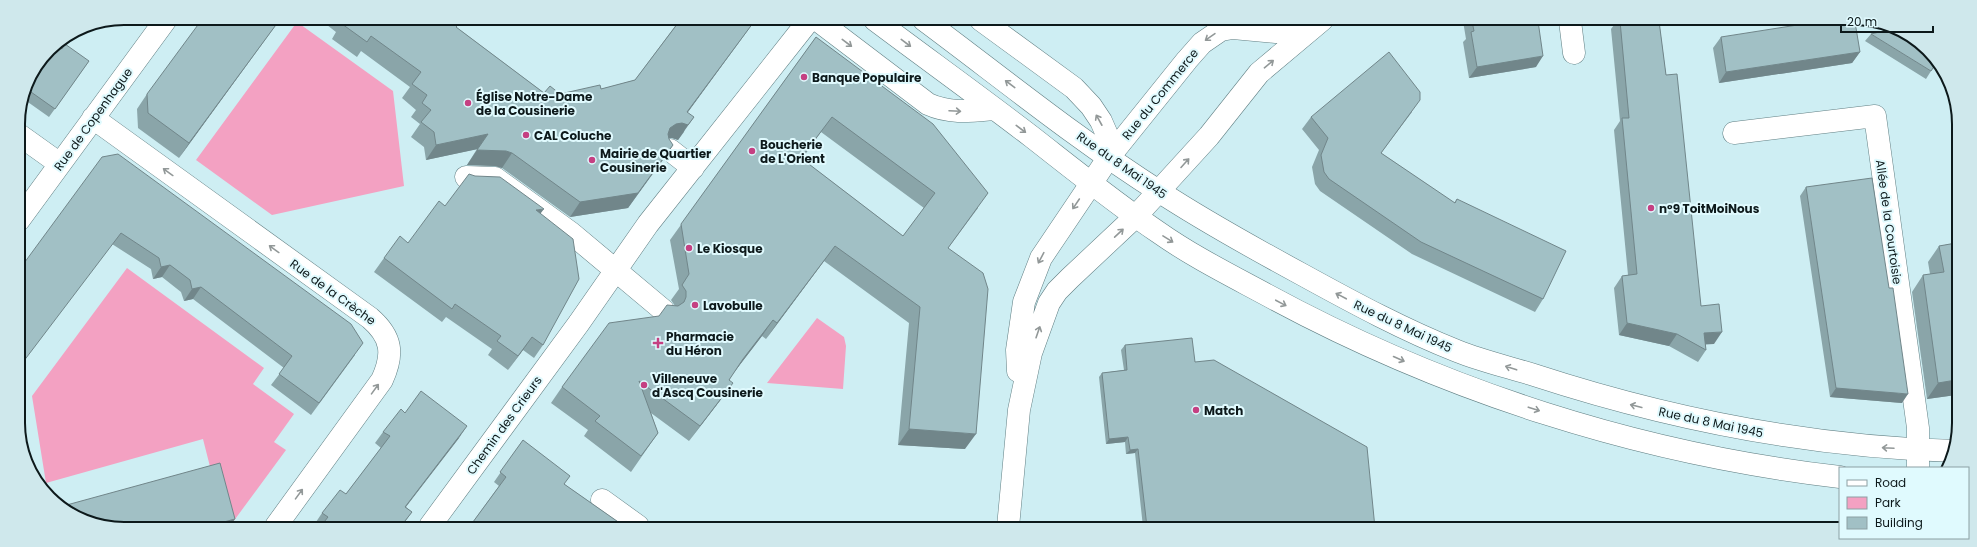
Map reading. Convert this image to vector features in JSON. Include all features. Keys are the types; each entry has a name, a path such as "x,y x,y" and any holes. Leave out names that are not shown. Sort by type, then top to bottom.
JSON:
{"street":[{"name":"Rue de Copenhague","path":"25,212 162,25"},
{"path":"670,150 693,168 805,25"},
{"path":"824,25 928,104 942,110 961,112 994,109"},
{"path":"882,25 1136,216 1183,248 1306,316 1425,370 1464,385 1589,426 1660,446 1765,466 1839,476"},
{"name":"Rue du 8 Mai 1945","path":"931,25 1057,120 1159,191 1255,249 1338,294 1387,320 1460,352 1608,399 1744,430 1847,445 1919,459 1948,453"},
{"path":"988,25 1074,88 1091,106 1101,121 1108,137 1109,157"},
{"name":"Rue du Commerce","path":"1019,410 1018,350 1024,302 1031,280 1041,258 1109,157 1187,60 1211,36 1221,30 1233,28 1276,32 1302,25"},
{"path":"1008,522 1019,410 1031,353 1049,303 1057,291 1070,278 1136,216 1209,136 1258,73 1316,25"},
{"path":"1570,25 1574,53"},
{"name":"Allée de la Courtoisie","path":"1734,133 1874,116 1917,420 1919,459"},
{"name":"Rue de la Crèche","path":"93,118 364,314 385,333 389,346 389,358 382,380 279,522"},
{"path":"25,139 60,164"},
{"name":"Chemin des Crieurs","path":"433,522 579,323 648,224 693,168"},
{"path":"466,177 500,171 663,310"},
{"path":"602,500 632,522"}],"green space":[{"path":"295,25 301,25 393,91 404,186 272,215 196,160"},
{"path":"127,268 264,368 253,384 294,414 274,442 286,450 233,522 224,522 203,439 46,483 32,396"},
{"path":"817,318 844,337 846,346 843,389 767,383"}],"building":[{"path":"198,25 276,25 189,143 148,113 147,94"},
{"path":"343,25 458,25 456,27 544,93 550,86 560,94 600,85 601,89 635,80 676,25 752,25 687,112 694,117 688,125 682,123 676,124 670,128 668,134 673,145 638,193 580,202 512,153 506,151 477,150 488,134 436,145 434,132 421,122 431,110 422,103 427,95 412,84 421,72 371,36 367,42"},
{"path":"1473,25 1539,25 1543,56 1477,67 1471,32 1474,31"},
{"name":"n°9 ToitMoiNous","path":"1620,25 1660,25 1666,75 1677,74 1701,306 1719,304 1722,332 1704,333 1706,350 1677,334 1627,323 1622,276 1637,274 1622,118 1629,118"},
{"path":"1798,25 1856,25 1860,52 1726,72 1721,37"},
{"path":"1886,30 1897,35 1923,54 1934,67 1931,71 1871,34"},
{"path":"816,37 933,124 988,193 948,248 983,273 988,289 976,434 909,429 920,307 835,246 777,323 773,320 743,359 729,380 733,383 700,426 639,381 658,433 641,456 595,421 600,416 562,387 609,323 659,316 667,305 678,306 684,302 686,291 682,285 689,274 681,224","holes":["832,117 935,193 903,236 801,158"]},
{"path":"66,45 89,61 55,109 31,92 30,94 42,69 54,54"},
{"path":"1389,52 1420,92 1420,100 1381,153 1455,203 1457,199 1566,251 1543,299 1421,242 1329,179 1324,172 1321,155 1328,138 1311,117"},
{"path":"118,154 351,324 363,343 319,403 279,374 292,356 201,287 192,289 190,280 170,265 161,267 159,258 121,233 25,359 25,262 102,157"},
{"path":"469,174 475,176 500,177 544,209 536,210 573,239 579,279 543,345 532,337 518,356 497,341 501,336 455,304 452,309 384,258 400,236 408,243 439,201 445,206"},
{"path":"1872,178 1889,288 1893,288 1908,394 1836,388 1806,187"},
{"path":"1952,244 1952,381 1938,383 1923,275 1944,272 1939,246"},
{"name":"Match","path":"1192,338 1195,362 1214,360 1367,447 1374,522 1146,522 1138,449 1130,450 1128,437 1109,439 1102,373 1127,370 1125,345"},
{"path":"421,391 467,426 405,507 412,512 404,522 324,522 328,517 322,513 340,490 346,494 390,436 383,432 401,409 405,413"},
{"path":"523,440 570,476 564,484 618,522 473,522 506,477 500,472"},
{"path":"220,463 235,519 224,522 118,522 92,517 68,505"}],"place":[{"name":"Banque Populaire","path":"804,77"},
{"name":"Église Notre-Dame de la Cousinerie","path":"468,103"},
{"name":"CAL Coluche","path":"526,135"},
{"name":"Boucherie de L'Orient","path":"752,151"},
{"name":"Mairie de Quartier Cousinerie","path":"592,160"},
{"name":"n°9 ToitMoiNous","path":"1651,208"},
{"name":"Le Kiosque","path":"689,248"},
{"name":"Lavobulle","path":"695,305"},
{"name":"Pharmacie du Héron","path":"658,343"},
{"name":"Villeneuve d'Ascq Cousinerie","path":"644,385"},
{"name":"Match","path":"1196,410"}]}
